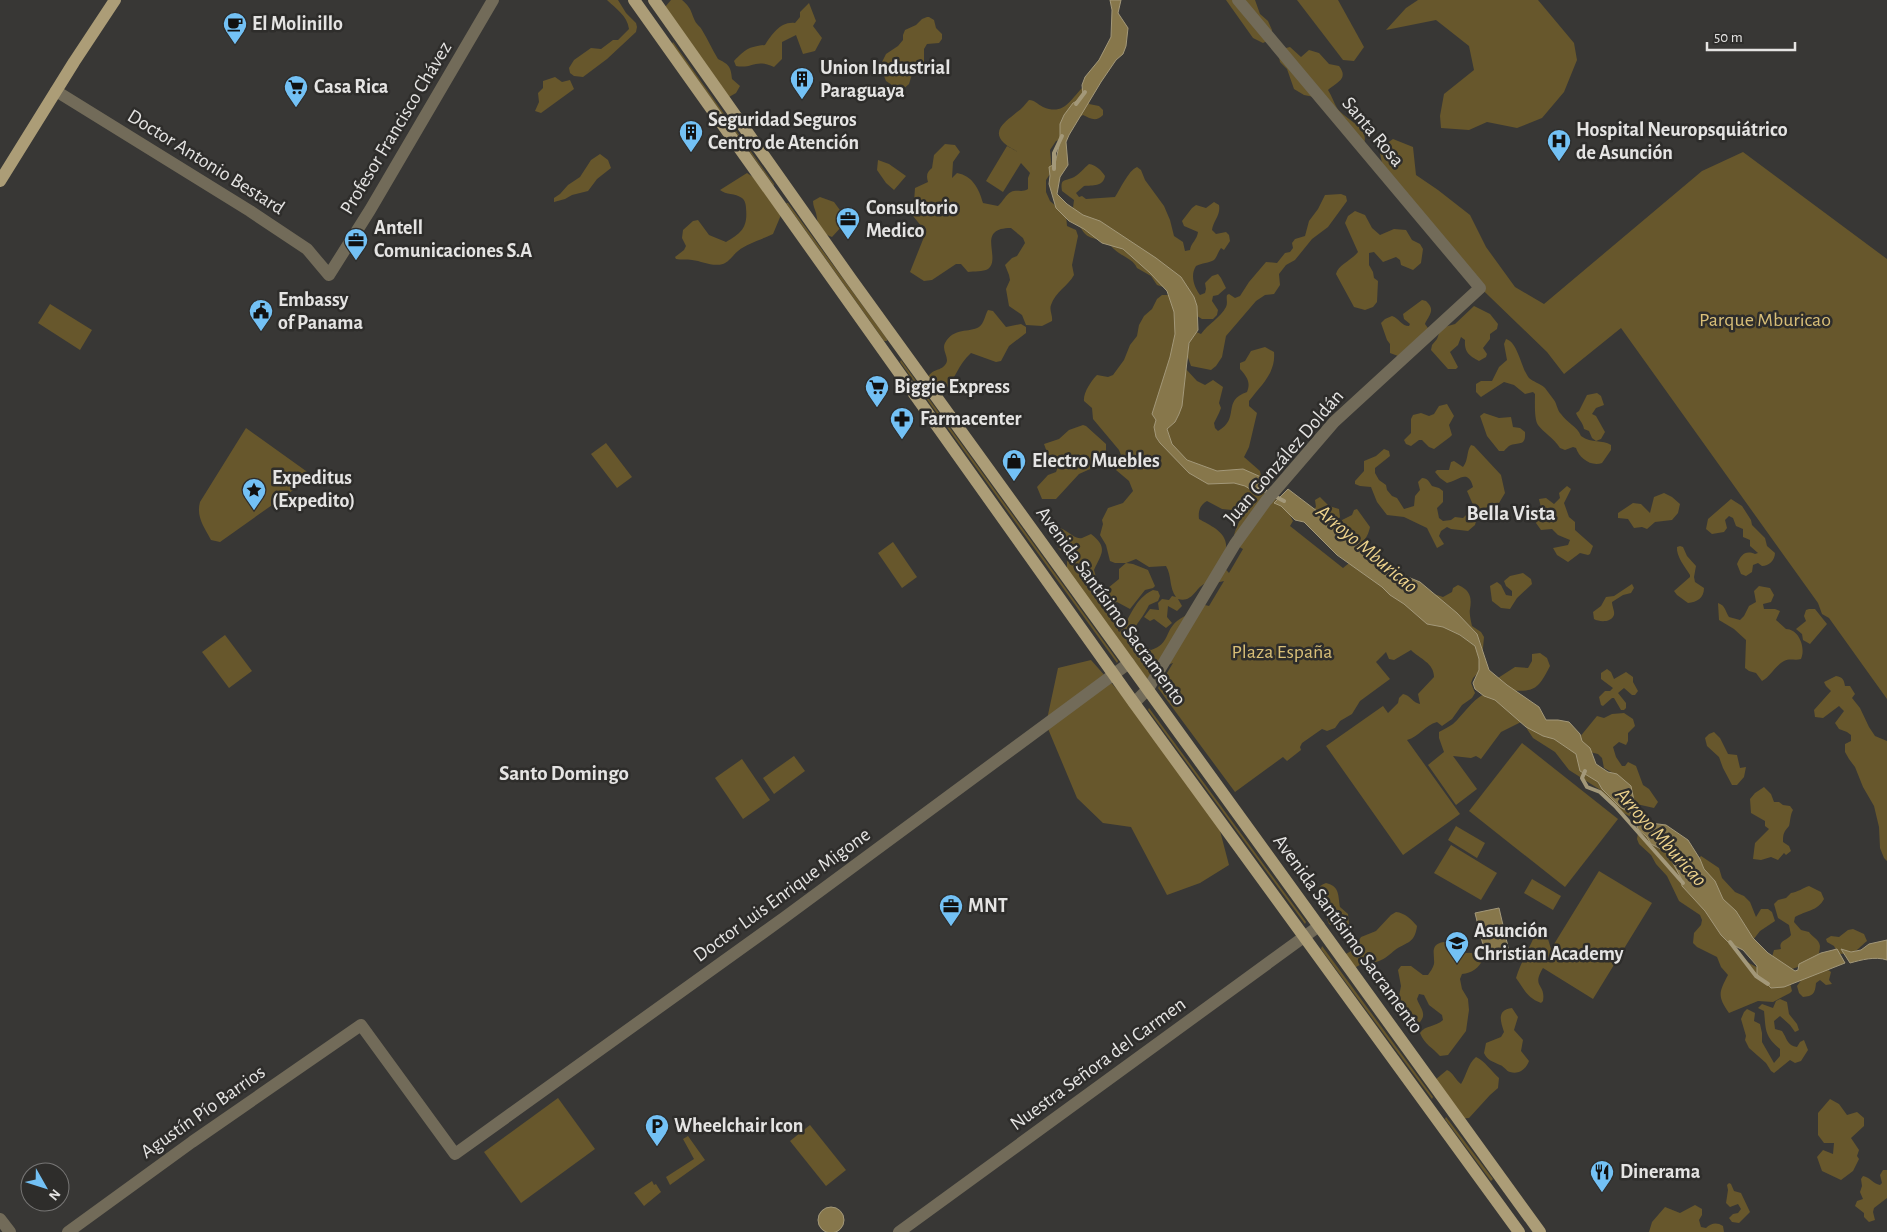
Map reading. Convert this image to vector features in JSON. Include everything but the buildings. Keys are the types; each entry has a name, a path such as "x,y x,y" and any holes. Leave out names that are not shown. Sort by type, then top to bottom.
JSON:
{"main road":[{"path":"0,181 115,0"},
{"name":"Avenida Santísimo Sacramento","path":"634,0 1134,702 1520,1232"},
{"name":"Avenida Santísimo Sacramento","path":"654,0 851,280 1540,1232"},
{"path":"770,190 781,180"},
{"path":"1436,1118 1451,1108"}],"street":[{"name":"Profesor Francisco Chávez","path":"329,275 370,210 494,0"},
{"name":"Santa Rosa","path":"1238,0 1480,288"},
{"name":"Doctor Antonio Bestard","path":"56,91 250,210 307,249 329,275"},
{"name":"Juan González Doldán","path":"1134,702 1148,689 1235,544 1266,501 1334,422 1480,288"},
{"name":"Doctor Luis Enrique Migone","path":"361,1025 455,1154 786,917 1129,663"},
{"name":"Nuestra Señora del Carmen","path":"899,1232 1319,926"},
{"name":"Agustín Pío Barrios","path":"68,1232 192,1142 361,1025"},
{"path":"0,1219 10,1232"}],"green space":[{"path":"607,0 618,0 626,13 636,23 636,32 607,59 583,77 574,76 570,73 569,68 574,60 591,48 601,49 613,40 618,40 629,29 624,16"},
{"path":"671,0 682,0 689,8 718,59 728,66 732,79 740,86 736,93 729,97 665,7"},
{"path":"1226,0 1255,0 1260,14 1268,21 1272,30 1269,40 1263,43 1253,38"},
{"path":"1297,0 1338,0 1364,47 1354,61 1343,60"},
{"path":"1418,0 1538,0 1574,43 1577,60 1564,92 1542,118 1517,128 1487,122 1469,130 1441,128 1440,116 1444,94 1474,70 1469,46 1436,20 1386,30 1406,8"},
{"path":"809,3 816,21 813,26 822,38 815,51 803,54 796,35 782,42 782,59 774,67 762,63 742,67 736,66 734,61 745,51 765,45 781,26 795,23 800,17 800,12"},
{"path":"927,17 934,20 936,28 942,34 942,39 939,43 927,44 924,49 924,63 914,68 909,84 901,91 886,81 880,66 886,54 903,40 905,30"},
{"path":"673,42 774,184 774,186 672,44"},
{"path":"1290,47 1301,57 1309,50 1319,53 1329,64 1339,66 1343,74 1341,80 1328,90 1337,108 1360,128 1365,138 1364,144 1314,97 1304,95 1294,89 1287,69 1280,62 1279,57 1286,48"},
{"path":"555,77 562,82 570,80 574,89 541,113 535,111 539,102 538,93 543,88 543,81"},
{"path":"1083,87 1090,93 1089,104 1099,106 1103,110 1103,115 1096,119 1091,119 1083,115 1078,118 1061,139 1056,141 1050,150 1052,171 1046,180 1046,192 1050,201 1066,215 1067,226 1076,230 1078,236 1072,265 1074,275 1053,300 1051,307 1052,321 1042,326 1026,325 1022,315 1009,306 1006,289 1010,280 1005,265 1017,256 1025,243 1023,238 1011,228 1000,229 994,233 991,244 992,264 986,270 968,272 961,264 956,264 932,280 924,281 910,272 926,232 913,216 915,188 928,182 927,174 932,168 934,155 945,144 955,145 960,152 953,162 952,178 957,173 967,177 977,188 983,203 998,206 1011,192 1028,189 1030,173 1021,163 1003,192 986,181 1007,146 1018,152 1000,138 999,134 1002,126 1029,100 1043,107 1056,110 1066,105"},
{"name":"Parque Mburicao","path":"1393,139 1413,147 1416,175 1470,215 1486,247 1515,287 1544,304 1702,171 1743,152 1887,259 1887,699 1829,618 1822,614 1818,603 1621,328 1564,374 1547,352 1462,270 1386,182 1379,149"},
{"path":"600,154 608,160 611,168 597,179 588,191 554,202 554,198 580,177 591,160"},
{"path":"878,160 889,164 906,176 894,190 886,183 877,170"},
{"path":"1089,164 1094,165 1102,172 1105,176 1104,180 1100,184 1084,186 1076,193 1079,197 1082,196 1086,199 1115,197 1128,176 1137,167 1141,170 1145,180 1164,206 1174,236 1183,242 1185,251 1190,250 1198,232 1184,226 1182,221 1196,205 1206,208 1214,202 1219,205 1219,212 1212,230 1216,234 1226,232 1229,235 1230,241 1224,250 1221,248 1214,260 1196,266 1193,273 1195,285 1200,295 1205,293 1205,283 1212,276 1218,274 1226,288 1218,295 1213,296 1212,301 1218,310 1217,315 1213,319 1202,319 1192,313 1172,290 1157,285 1151,276 1137,268 1135,264 1115,250 1108,241 1089,237 1083,232 1072,216 1074,200 1062,191 1062,184 1063,181 1076,176"},
{"path":"747,173 753,177 781,215 773,234 742,248 723,264 715,265 676,259 675,257 686,246 682,238 683,230 693,221 698,220 709,235 726,242 739,233 746,220 744,200 739,196 720,190"},
{"path":"1341,194 1346,196 1347,201 1328,227 1312,239 1295,260 1286,265 1279,274 1280,285 1274,294 1265,295 1256,301 1226,336 1222,357 1216,366 1211,370 1191,366 1186,352 1194,331 1201,334 1227,306 1227,295 1229,294 1235,298 1240,296 1266,262 1277,263 1285,253 1290,252 1295,239 1305,236 1309,221 1325,195"},
{"path":"820,197 834,202 845,217 843,225 832,237 824,233 818,225 813,201"},
{"path":"786,203 788,203 887,341 884,341"},
{"path":"1355,211 1365,215 1372,228 1380,235 1394,229 1406,230 1412,240 1420,244 1423,249 1421,263 1413,270 1401,265 1400,260 1396,257 1383,262 1374,252 1369,253 1369,265 1374,278 1378,281 1377,302 1373,307 1365,310 1354,307 1336,274 1339,268 1358,252 1345,223 1348,216"},
{"name":"Plaza España","path":"1162,295 1168,295 1172,298 1185,368 1197,381 1205,385 1213,380 1223,387 1219,403 1221,408 1214,423 1218,431 1229,421 1232,405 1235,400 1247,392 1248,382 1240,369 1240,363 1245,361 1251,351 1265,347 1274,352 1273,366 1270,373 1249,401 1249,406 1257,413 1249,447 1244,457 1260,471 1264,491 1281,503 1288,511 1293,521 1290,526 1343,568 1359,555 1415,584 1425,587 1428,592 1443,597 1452,592 1453,588 1458,585 1468,592 1471,601 1470,615 1472,626 1481,632 1484,637 1481,670 1471,683 1475,693 1472,698 1462,705 1452,719 1442,726 1437,722 1407,740 1460,814 1403,855 1326,746 1383,706 1388,713 1398,703 1399,698 1403,694 1420,704 1418,694 1434,677 1432,668 1411,650 1394,660 1389,659 1386,652 1376,662 1390,679 1360,701 1352,714 1340,721 1335,728 1327,731 1322,729 1302,743 1301,750 1287,761 1283,757 1235,792 1158,688 1173,663 1161,667 1148,680 1067,571 1067,555 1059,549 1051,535 1058,528 1079,538 1091,534 1100,543 1102,551 1094,570 1097,581 1096,586 1108,604 1108,614 1118,622 1118,631 1120,632 1142,598 1153,590 1158,591 1160,596 1158,601 1149,605 1131,635 1137,643 1151,650 1164,641 1170,629 1177,621 1205,605 1209,606 1224,581 1204,584 1187,599 1178,599 1182,606 1177,611 1168,606 1167,617 1172,623 1166,628 1154,619 1150,621 1144,617 1150,609 1159,610 1158,603 1162,599 1169,600 1172,596 1176,597 1172,590 1168,570 1166,566 1149,567 1136,559 1126,563 1110,561 1106,545 1100,535 1103,524 1102,520 1108,508 1123,503 1133,491 1129,481 1116,470 1121,455 1119,450 1093,419 1092,408 1084,401 1084,398 1088,387 1097,375 1108,377 1113,375 1124,360 1130,345 1137,336 1139,325 1144,316 1152,309 1157,299","holes":["1207,501 1222,509 1232,510 1241,515 1234,538 1235,542 1243,549 1229,573 1220,563 1226,548 1224,538 1221,533 1199,519 1200,509"]},
{"path":"1422,300 1426,301 1431,307 1431,312 1425,324 1430,331 1398,356 1390,353 1390,344 1381,323 1392,316 1404,325 1409,326 1410,324 1404,319 1403,314"},
{"path":"50,304 92,330 80,350 38,323"},
{"path":"1474,306 1490,314 1498,324 1497,329 1490,334 1490,339 1483,348 1487,354 1486,357 1479,361 1470,356 1465,340 1461,337 1458,345 1450,352 1458,367 1456,369 1448,369 1431,350 1432,345 1437,339 1441,328 1455,324"},
{"path":"988,310 993,311 1006,327 1021,324 1026,327 1026,333 1009,346 1001,361 996,362 971,353 942,393 937,391 927,379 931,373 943,367 947,362 944,349 945,343 957,332 981,326"},
{"path":"1506,339 1514,345 1529,378 1545,388 1566,420 1581,436 1589,440 1611,445 1611,450 1602,463 1594,464 1586,461 1576,448 1573,447 1565,450 1560,448 1540,428 1536,419 1535,394 1533,392 1525,394 1514,385 1504,382 1481,397 1476,392 1476,384 1481,381 1492,381 1499,367 1507,360 1504,344"},
{"path":"901,360 1118,661 1117,663 900,362"},
{"path":"1597,393 1601,396 1604,405 1596,408 1592,414 1596,416 1605,432 1601,439 1596,441 1592,438 1589,431 1584,429 1576,413 1579,411 1587,395"},
{"path":"1447,404 1454,416 1449,425 1452,435 1450,437 1434,449 1422,440 1411,446 1406,444 1404,440 1411,433 1411,419 1413,415 1421,413 1429,416 1434,414 1439,406"},
{"path":"1484,413 1499,418 1511,417 1513,427 1520,428 1525,432 1525,440 1510,445 1504,451 1499,451 1487,436 1480,416"},
{"path":"1083,425 1106,444 1106,458 1099,465 1079,474 1056,499 1042,499 1037,487 1048,475 1056,472 1058,467 1053,455 1048,455 1044,444 1059,439 1069,430"},
{"path":"246,428 313,476 220,542 211,540 200,517 200,502"},
{"path":"606,443 632,477 617,488 591,454"},
{"path":"1471,445 1501,475 1505,493 1499,503 1479,510 1475,525 1468,531 1447,527 1441,531 1439,536 1444,544 1437,548 1427,528 1404,517 1387,515 1377,502 1371,487 1355,484 1355,481 1364,471 1364,461 1376,456 1384,449 1389,451 1390,456 1375,468 1375,473 1404,509 1414,506 1415,496 1420,490 1418,482 1424,478 1432,486 1443,491 1443,502 1437,508 1439,518 1443,521 1451,520 1455,517 1463,518 1474,507 1467,491 1473,487 1471,481 1468,478 1462,477 1447,483 1435,472 1437,470 1449,470 1451,462 1454,461 1463,467"},
{"path":"1567,486 1571,489 1564,503 1569,517 1575,522 1575,530 1593,546 1590,554 1580,553 1568,562 1557,555 1553,548 1568,545 1570,540 1558,535 1552,529 1541,530 1536,523 1542,512 1539,499 1546,498 1554,504 1560,498 1559,493"},
{"path":"1664,493 1680,504 1678,513 1672,520 1655,522 1647,529 1642,527 1634,528 1628,519 1618,518 1618,513 1633,503 1641,504 1650,513 1654,497"},
{"path":"1320,497 1329,506 1339,509 1340,517 1337,521 1329,524 1312,511 1316,507 1315,500"},
{"path":"1731,499 1742,506 1752,525 1765,538 1767,546 1775,553 1773,560 1769,564 1765,566 1758,563 1753,565 1752,572 1746,576 1741,574 1737,564 1746,553 1758,553 1750,546 1750,540 1743,537 1743,529 1736,526 1733,518 1729,516 1725,520 1727,528 1724,532 1712,534 1706,529 1708,519"},
{"path":"1357,509 1370,527 1357,551 1341,533 1342,520 1352,515 1354,510"},
{"path":"893,542 917,577 902,588 878,553"},
{"path":"1677,547 1683,547 1687,556 1696,566 1695,582 1704,588 1701,597 1688,603 1674,591 1690,577 1678,554"},
{"path":"1126,563 1148,570 1155,586 1145,590 1130,609 1117,602 1110,603 1108,588 1119,579 1119,569"},
{"path":"1523,573 1531,579 1532,584 1517,598 1510,609 1501,608 1492,601 1490,586 1497,582 1501,585 1506,595 1512,596 1512,591 1506,586 1504,581 1510,576"},
{"path":"1632,584 1634,588 1631,593 1623,595 1612,602 1614,614 1612,618 1605,621 1594,619 1593,612 1601,606 1606,597 1614,596"},
{"path":"1759,586 1770,588 1774,595 1771,602 1763,604 1764,609 1780,611 1776,620 1786,629 1795,632 1803,650 1801,659 1784,661 1762,681 1756,673 1745,668 1746,640 1734,629 1719,620 1718,603 1724,607 1729,617 1740,620 1749,606 1756,602 1754,591"},
{"path":"1815,609 1827,624 1810,644 1803,640 1802,634 1796,629 1806,621 1804,616 1806,610"},
{"path":"225,635 252,671 229,688 202,652"},
{"path":"1540,653 1547,658 1550,666 1537,686 1533,689 1522,691 1505,690 1498,678 1515,667 1528,668 1532,661 1532,654"},
{"path":"1091,660 1129,703 1219,827 1229,865 1200,883 1167,895 1131,827 1103,823 1077,798 1046,724 1058,668"},
{"path":"1607,669 1611,672 1614,679 1626,672 1633,677 1633,682 1638,691 1635,695 1632,695 1624,688 1618,693 1626,703 1624,710 1621,710 1614,698 1603,706 1601,705 1599,697 1605,691 1610,691 1613,688 1601,679 1601,673"},
{"path":"1836,676 1843,679 1845,686 1850,686 1855,694 1852,698 1860,708 1875,736 1887,741 1887,861 1880,848 1879,827 1874,806 1863,787 1855,767 1845,752 1845,744 1851,741 1851,735 1839,729 1835,723 1844,711 1839,706 1823,718 1815,717 1814,710 1831,691 1824,682"},
{"path":"1484,694 1495,694 1525,720 1501,732 1481,759 1476,756 1471,758 1453,756 1477,789 1456,805 1428,765 1444,752 1439,732 1453,724 1471,704"},
{"path":"1149,708 1306,922 1305,924 1148,710"},
{"path":"1624,713 1633,719 1635,726 1628,733 1626,745 1619,742 1613,747 1616,757 1622,766 1625,766 1628,762 1636,766 1643,785 1649,789 1658,802 1654,808 1632,803 1634,814 1629,816 1616,809 1602,791 1569,770 1555,752 1533,738 1526,724 1573,745 1614,781 1613,773 1604,768 1602,758 1598,754 1590,752 1579,738 1597,716 1604,718 1612,714"},
{"path":"1714,732 1720,738 1728,754 1737,755 1740,768 1746,767 1744,777 1737,785 1732,785 1719,757 1707,746 1705,738"},
{"path":"1522,743 1618,819 1565,887 1469,811"},
{"path":"794,756 805,771 774,794 763,778"},
{"path":"742,759 770,800 743,819 715,778"},
{"path":"1764,787 1771,794 1774,802 1790,806 1793,810 1783,839 1783,842 1789,846 1791,851 1786,855 1784,853 1778,860 1771,857 1761,860 1753,859 1755,843 1769,829 1765,826 1765,821 1751,813 1750,799"},
{"path":"1456,826 1485,843 1477,858 1448,840"},
{"path":"1642,830 1665,848 1670,859 1736,943 1736,950 1739,955 1744,960 1790,983 1792,991 1790,993 1773,1002 1758,1001 1729,1013 1721,998 1721,990 1728,975 1721,967 1717,957 1693,943 1694,933 1701,925 1700,915 1679,901 1667,876 1651,855 1639,844 1637,839 1638,833"},
{"path":"1451,845 1497,873 1481,900 1434,873"},
{"path":"1701,856 1719,868 1722,878 1735,892 1744,896 1750,902 1756,917 1761,909 1768,909 1772,912 1775,921 1760,931 1753,940 1695,876"},
{"path":"1599,871 1652,903 1593,999 1543,968 1538,979 1543,991 1543,1001 1541,1003 1536,1001 1526,993 1516,978 1534,937 1543,935 1548,939 1551,949"},
{"path":"1532,879 1561,896 1553,910 1524,893"},
{"path":"1326,883 1334,886 1340,907 1348,914 1349,924 1342,931 1329,924 1326,912 1317,893 1318,889"},
{"path":"1809,886 1821,892 1824,899 1815,908 1795,917 1794,922 1801,930 1809,932 1818,942 1820,946 1818,960 1789,970 1772,957 1774,950 1781,949 1782,942 1791,935 1789,925 1778,918 1774,904 1791,893"},
{"path":"1396,912 1408,917 1417,926 1412,939 1381,960 1360,965 1354,969 1344,955 1353,950 1361,937 1376,931"},
{"path":"1853,929 1864,934 1867,941 1854,952 1838,954 1834,946 1827,942 1826,939 1831,936 1839,937 1848,930"},
{"path":"1439,943 1449,944 1459,955 1472,953 1483,959 1472,971 1462,974 1460,979 1462,989 1468,999 1469,1010 1466,1031 1448,1055 1440,1056 1426,1043 1420,1033 1422,1030 1443,1020 1442,1015 1429,1005 1424,995 1419,994 1417,999 1423,1011 1423,1017 1419,1023 1413,1022 1398,1001 1401,986 1398,970 1401,966 1411,966 1423,975 1428,975 1434,964 1435,947"},
{"path":"1322,946 1433,1097 1432,1099 1321,949"},
{"path":"1827,969 1831,972 1829,980 1832,984 1826,985 1820,980 1816,983 1813,994 1803,997 1799,993 1797,986 1802,979"},
{"path":"1780,999 1787,1002 1789,1014 1799,1030 1795,1032 1780,1016 1774,1021 1775,1029 1782,1031 1789,1043 1794,1046 1797,1047 1804,1040 1808,1050 1801,1061 1795,1063 1790,1060 1774,1073 1749,1048 1745,1040 1746,1036 1741,1019 1747,1009 1755,1013 1754,1021 1760,1024 1762,1042 1774,1063 1780,1056 1780,1049 1768,1036 1764,1011 1758,1008 1762,1004 1773,1008 1776,1001"},
{"path":"1512,1008 1518,1017 1514,1030 1523,1040 1521,1051 1529,1061 1524,1069 1516,1073 1490,1060 1484,1053 1486,1043 1501,1037 1504,1032 1501,1020 1502,1013"},
{"path":"1476,1057 1499,1078 1498,1088 1469,1118 1456,1119 1435,1080 1447,1070 1461,1084"},
{"path":"558,1098 595,1149 521,1203 484,1152"},
{"path":"1830,1099 1839,1104 1847,1115 1857,1112 1864,1118 1864,1126 1851,1138 1859,1150 1857,1156 1859,1159 1853,1171 1841,1180 1822,1171 1817,1157 1823,1150 1833,1154 1834,1143 1824,1143 1818,1135 1818,1113"},
{"path":"1446,1117 1493,1179 1491,1181 1445,1119"},
{"path":"810,1125 846,1170 826,1186 790,1141"},
{"path":"688,1136 705,1160 670,1185 666,1177 694,1159 683,1139"},
{"path":"1883,1170 1887,1170 1887,1198 1874,1208 1875,1220 1869,1222 1864,1217 1864,1213 1855,1206 1857,1201 1863,1199 1860,1192 1862,1186 1861,1179 1863,1176 1880,1185 1882,1183 1880,1175"},
{"path":"652,1181 661,1192 644,1206 634,1193"},
{"path":"1729,1183 1734,1191 1741,1193 1750,1212 1739,1223 1732,1222 1729,1218 1741,1209 1738,1204 1730,1207 1726,1203 1727,1185"},
{"path":"1695,1205 1702,1209 1702,1215 1699,1220 1701,1227 1706,1228 1712,1224 1719,1224 1723,1226 1724,1232 1649,1232 1652,1222 1665,1207 1680,1213"}],"water":[{"path":"1110,0 1121,0 1118,13 1128,28 1126,46 1123,54 1116,60 1101,82 1069,135 1066,142 1068,165 1060,177 1057,194 1083,215 1100,221 1181,277 1194,297 1197,306 1198,330 1189,343 1182,406 1175,422 1167,429 1172,444 1187,460 1217,471 1243,469 1270,481 1258,494 1245,486 1234,483 1208,484 1189,473 1160,443 1156,437 1154,427 1156,420 1152,414 1170,357 1175,334 1174,312 1167,291 1123,249 1102,243 1084,229 1069,221 1056,208 1049,184 1049,167 1055,164 1060,141 1060,124 1073,103 1081,99 1083,95 1082,85 1085,77 1099,60 1111,37 1112,10"},
{"path":"1288,489 1363,546 1388,569 1420,582 1457,613 1477,634 1489,670 1539,707 1546,720 1569,722 1580,734 1582,741 1590,748 1596,764 1608,772 1617,774 1631,786 1635,806 1640,817 1650,823 1666,825 1688,840 1704,869 1715,881 1723,899 1736,911 1753,938 1768,953 1795,971 1798,970 1799,964 1821,953 1837,949 1845,963 1784,987 1771,988 1757,974 1757,966 1743,950 1729,943 1721,935 1705,911 1682,886 1681,878 1667,852 1651,844 1647,837 1638,829 1632,814 1620,807 1602,789 1598,782 1580,771 1576,754 1554,739 1543,736 1526,727 1495,700 1484,696 1475,689 1473,683 1479,670 1479,659 1475,646 1460,635 1443,627 1427,624 1382,587 1337,555 1304,522 1295,520 1281,506 1274,503"},
{"path":"1499,908 1509,951 1486,957 1475,913"},
{"path":"1887,940 1887,960 1873,958 1850,963 1841,949 1851,952 1861,950 1869,944"},
{"path":"831,1207 840,1211 844,1220 840,1229 831,1233 822,1229 818,1220 822,1211"}],"waterway":[{"name":"Arroyo Mburicao","path":"1076,104 1085,92"},
{"name":"Arroyo Mburicao","path":"1054,169 1054,153 1062,136"},
{"name":"Arroyo Mburicao","path":"1259,488 1284,501"},
{"name":"Arroyo Mburicao","path":"1585,771 1582,778 1587,787 1600,792 1615,806 1683,883"},
{"name":"Arroyo Mburicao","path":"1730,942 1756,976 1768,984"}],"place":[{"name":"El Molinillo","path":"235,45"},
{"name":"Union Industrial Paraguaya","path":"802,100"},
{"name":"Casa Rica","path":"296,108"},
{"name":"Seguridad Seguros Centro de Atención","path":"691,153"},
{"name":"Hospital Neuropsquiátrico de Asunción","path":"1559,162"},
{"name":"Consultorio Medico","path":"848,240"},
{"name":"Antell Comunicaciones S.A","path":"356,261"},
{"name":"Embassy of Panama","path":"261,332"},
{"name":"Biggie Express","path":"877,408"},
{"name":"Farmacenter","path":"902,440"},
{"name":"Electro Muebles","path":"1014,482"},
{"name":"Expeditus (Expedito)","path":"254,511"},
{"name":"MNT","path":"951,927"},
{"name":"Asunción Christian Academy","path":"1457,964"},
{"name":"Wheelchair Icon","path":"657,1147"},
{"name":"Dinerama","path":"1602,1193"}],"district":[{"name":"Bella Vista","path":"1511,513"},
{"name":"Santo Domingo","path":"564,773"}]}
